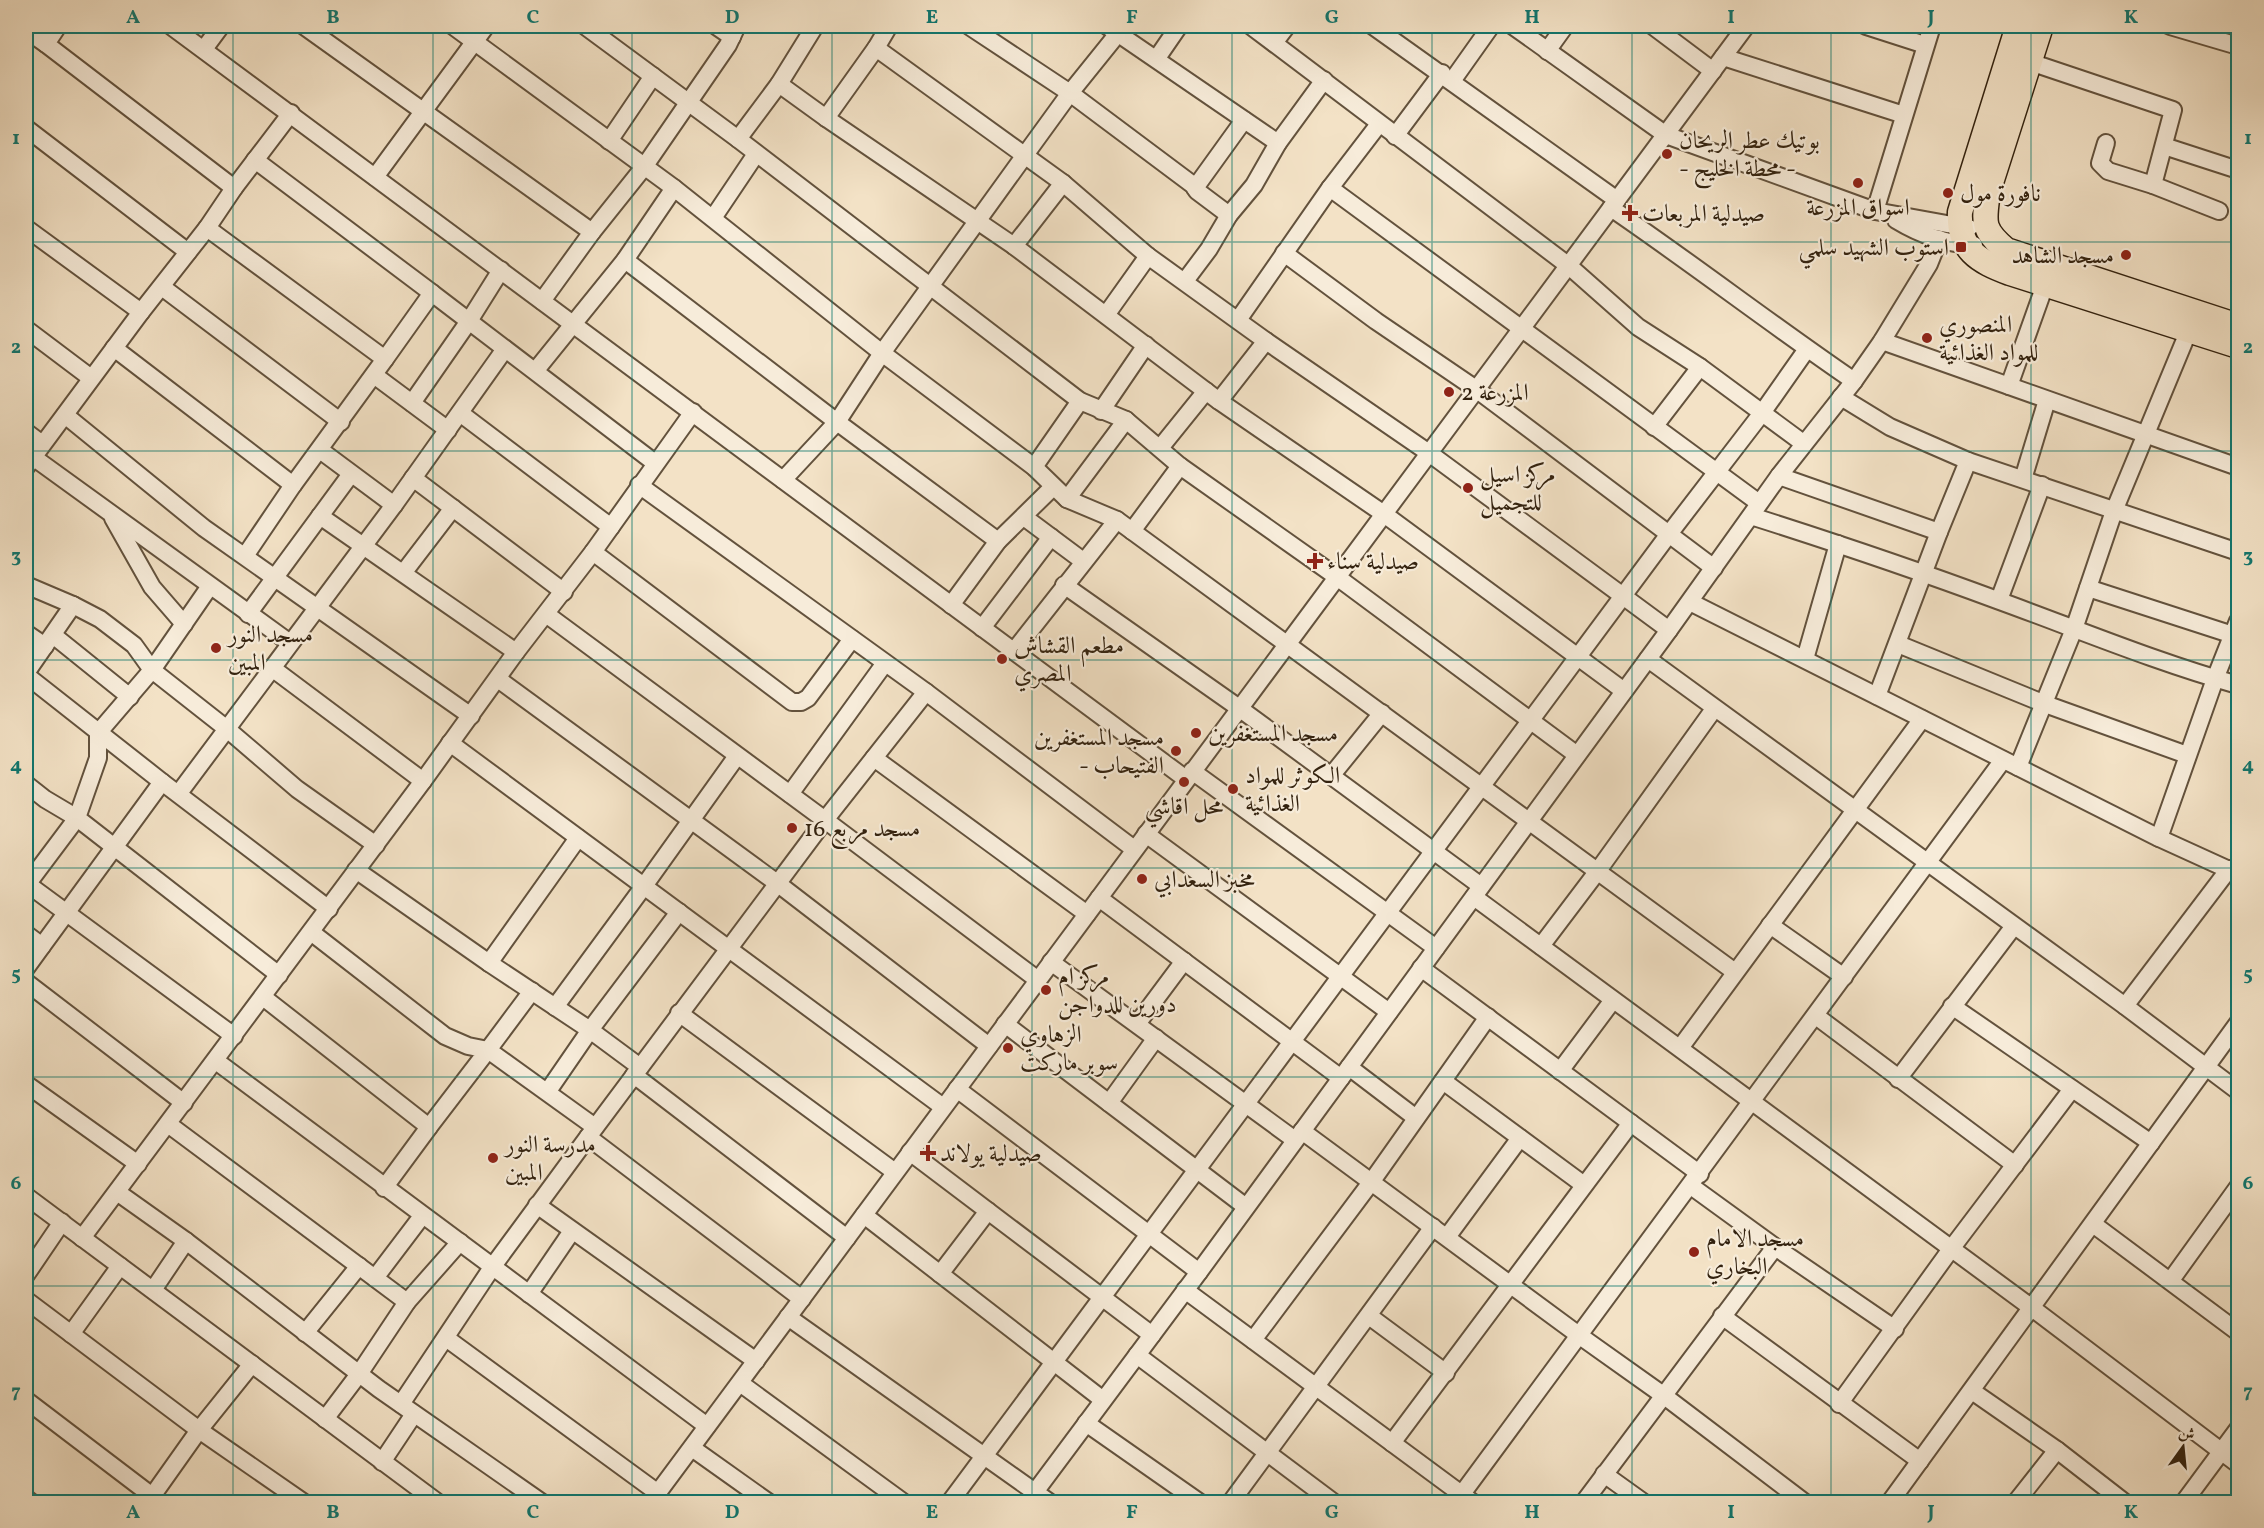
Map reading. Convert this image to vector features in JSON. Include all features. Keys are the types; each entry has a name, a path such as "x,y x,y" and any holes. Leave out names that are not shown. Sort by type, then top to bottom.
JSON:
{"highway":[{"path":"2018,26 1964,195 1955,237 1970,252 1991,266 2238,346"},
{"path":"2041,26 1988,192 1984,218 1989,233 2006,250 2238,326"}],"street":[{"path":"46,44 58,26"},
{"path":"171,26 982,628 1436,948"},
{"path":"204,49 221,26"},
{"path":"304,26 592,232"},
{"path":"453,26 713,218 882,353 1034,467 1067,499 1117,520 1735,972"},
{"path":"375,177 486,26"},
{"path":"585,26 688,101 1080,401 1126,420 1180,466 1337,577 1577,755"},
{"path":"543,301 592,232 644,167 734,31 716,26"},
{"path":"738,140 779,84 815,26"},
{"path":"826,118 889,26"},
{"path":"1157,58 1179,26"},
{"path":"1251,26 1569,266 1638,327 1700,367 1803,443"},
{"path":"1274,43 1287,26"},
{"path":"1373,26 1447,77 1690,262 1854,381"},
{"path":"1395,136 1491,26"},
{"path":"1513,26 1666,135 1955,237"},
{"path":"1547,51 1565,26"},
{"path":"1653,26 1713,71"},
{"path":"446,1338 655,1498 1746,26"},
{"path":"1866,26 1925,45"},
{"path":"1882,213 1904,115 1932,26"},
{"path":"2170,26 2238,46"},
{"path":"783,480 837,422 882,353 1116,28 1278,143"},
{"path":"980,29 1070,93 1229,215"},
{"path":"26,41 31,37 36,37 46,44 234,188"},
{"path":"876,48 1063,183 1149,256 1266,341 1429,453 1669,630"},
{"path":"1723,57 1904,115"},
{"path":"2030,62 2173,110 2153,185"},
{"path":"609,141 653,76"},
{"path":"1185,281 1209,249 1229,215 1254,185 1278,143 1324,80"},
{"path":"779,84 978,220 1212,396 1384,514 1624,691"},
{"path":"34,456 291,113"},
{"path":"1195,188 1244,120"},
{"path":"1238,320 1330,188 1379,124"},
{"path":"26,128 188,252"},
{"path":"2106,142 2100,163 2108,171 2153,185 2219,211"},
{"path":"2164,146 2238,170"},
{"path":"713,218 756,153"},
{"path":"255,160 536,370 655,463"},
{"path":"1014,246 1063,183"},
{"path":"536,370 625,260 674,188"},
{"path":"1330,188 1522,327 1716,472 1755,510 1838,544 1999,600 2074,630 2238,685"},
{"path":"1882,213 1908,228 1984,243 1989,233"},
{"path":"26,228 141,312"},
{"path":"207,228 385,359"},
{"path":"1035,1492 1690,602 1803,443 1854,381 1882,341 1929,264 1955,237"},
{"path":"1284,253 1376,321 1476,389 1714,568"},
{"path":"1106,315 1149,256"},
{"path":"625,260 837,422 998,541"},
{"path":"412,403 501,270"},
{"path":"2009,387 2045,285"},
{"path":"162,287 340,422"},
{"path":"245,556 293,485 432,293"},
{"path":"26,329 91,378"},
{"path":"1185,1290 1392,1443 1463,1500 1580,1336 1927,863 2011,763 2044,704 2074,630 2114,511 2189,330"},
{"path":"1160,448 1266,341"},
{"path":"1882,341 2238,467"},
{"path":"1101,411 1146,345"},
{"path":"114,348 293,485"},
{"path":"179,794 394,505 505,349"},
{"path":"950,1503 1669,534 1762,413 1807,349"},
{"path":"1654,427 1700,367"},
{"path":"374,375 448,430"},
{"path":"1841,397 1890,427 1968,461 2238,552"},
{"path":"2023,479 2047,400"},
{"path":"1034,467 1080,401"},
{"path":"82,1238 216,1061 516,652 564,592 693,412"},
{"path":"460,413 611,527"},
{"path":"65,415 204,528 471,716"},
{"path":"1067,499 1126,420"},
{"path":"26,432 34,456 290,643"},
{"path":"320,450 394,505"},
{"path":"1877,696 1968,461"},
{"path":"1132,531 1180,466"},
{"path":"248,614 351,474"},
{"path":"1779,476 1939,532"},
{"path":"413,478 564,592"},
{"path":"639,485 926,692 1134,849"},
{"path":"1999,600 2042,485"},
{"path":"951,605 998,541 1053,487"},
{"path":"404,572 453,508"},
{"path":"110,513 152,587 184,624"},
{"path":"320,516 404,572 516,652"},
{"path":"1024,517 1083,561"},
{"path":"1014,651 1117,520"},
{"path":"982,628 1051,537"},
{"path":"1805,660 1838,544"},
{"path":"593,552 792,702 801,702 807,698 852,639"},
{"path":"1064,585 1239,708 1435,852 1541,946 2032,1308 2238,1464"},
{"path":"210,586 152,670 98,732 98,758 77,818 26,884 234,1036"},
{"path":"26,587 73,605 100,619 134,645 152,670 227,729 297,789 376,844"},
{"path":"2088,588 2235,634 2215,679 2159,838"},
{"path":"1690,602 2159,838 2234,871 2125,1006"},
{"path":"73,605 26,674 328,909"},
{"path":"546,614 1038,980"},
{"path":"26,633 49,641 130,697"},
{"path":"1898,644 2044,704 2187,755"},
{"path":"1647,659 2125,1006 2238,1092"},
{"path":"790,794 885,663"},
{"path":"272,668 423,781"},
{"path":"498,679 777,883 989,1046"},
{"path":"382,1462 407,1409 446,1338 493,1266 777,883 926,692"},
{"path":"1541,946 1714,709"},
{"path":"1331,776 1382,713"},
{"path":"1680,1048 1922,718"},
{"path":"450,743 943,1107"},
{"path":"555,1007 737,756"},
{"path":"874,758 1087,914"},
{"path":"26,968 162,782"},
{"path":"26,784 115,846 279,975"},
{"path":"1146,834 1389,1012"},
{"path":"489,963 578,838"},
{"path":"356,870 489,963 591,1030 637,1071 847,1238"},
{"path":"1099,898 1293,1042 1345,1072 1416,1118"},
{"path":"548,1091 679,912"},
{"path":"1770,925 1844,977"},
{"path":"1899,1079 2014,926"},
{"path":"311,932 445,1036 468,1046 488,1050 548,1091 592,1132 802,1299"},
{"path":"26,934 42,946"},
{"path":"1137,1024 1184,961"},
{"path":"1051,962 1246,1104 1372,1181 1663,1395 1804,1503"},
{"path":"1421,968 1630,1123 1775,1247 1895,1329"},
{"path":"26,982 184,1103"},
{"path":"384,1188 532,991"},
{"path":"263,997 429,1127"},
{"path":"1560,1071 1614,1000"},
{"path":"1952,1006 2151,1143"},
{"path":"679,1014 895,1172"},
{"path":"1816,1016 2015,1165"},
{"path":"1252,1340 1372,1181 1488,1017"},
{"path":"1890,1503 2238,1023"},
{"path":"1005,1024 1246,1207"},
{"path":"1109,1103 1156,1038"},
{"path":"216,1061 384,1188 530,1293 708,1426"},
{"path":"1443,1081 1584,1185"},
{"path":"26,1084 138,1164"},
{"path":"957,1089 1199,1272"},
{"path":"1839,1404 2072,1089"},
{"path":"1392,1443 1630,1123"},
{"path":"168,1124 407,1302"},
{"path":"1447,1237 1520,1138"},
{"path":"910,1152 1152,1335"},
{"path":"2171,1280 2232,1209 2238,1187"},
{"path":"117,1192 186,1241 359,1374 541,1503"},
{"path":"27,1201 62,1222 437,1503"},
{"path":"537,1205 756,1361"},
{"path":"940,1274 988,1211"},
{"path":"864,1215 1103,1400"},
{"path":"375,1278 422,1216"},
{"path":"26,1275 62,1222"},
{"path":"2093,1224 2238,1332"},
{"path":"1231,1503 1432,1227"},
{"path":"530,1293 572,1231"},
{"path":"153,1290 186,1241"},
{"path":"325,1419 359,1374 407,1302 460,1242"},
{"path":"1584,1503 1775,1247"},
{"path":"71,1334 120,1266"},
{"path":"305,1333 359,1266"},
{"path":"26,1300 199,1430 303,1503"},
{"path":"1369,1316 1446,1373"},
{"path":"1722,1316 1839,1404 1920,1461"},
{"path":"788,1317 1049,1503"},
{"path":"1137,1355 1333,1503"},
{"path":"26,1400 153,1501 199,1430 252,1364"},
{"path":"740,1383 886,1497 903,1503"},
{"path":"1972,1391 2057,1450 2124,1503"},
{"path":"1086,1423 1199,1503"},
{"path":"2184,1503 2238,1429"},
{"path":"692,1448 768,1503"},
{"path":"2016,1503 2057,1450"},
{"path":"1605,1474 1643,1503"},
{"path":"407,1503 418,1488"},
{"path":"26,1498 31,1503"}],"place":[{"name":"بوتيك عطر الريحان - محطة الخليج -","path":"1667,154"},
{"name":"اسواق المزرعة","path":"1858,183"},
{"name":"نافورة مول","path":"1948,193"},
{"name":"صيدلية المربعات","path":"1630,213"},
{"name":"استوب الشهيد سلمي","path":"1961,247"},
{"name":"مسجد الشاهد","path":"2126,255"},
{"name":"المنصوري للمواد الغذائية","path":"1927,338"},
{"name":"المزرعة 2","path":"1449,392"},
{"name":"مركز اسيل للتجميل","path":"1468,488"},
{"name":"صيدلية سناء","path":"1315,561"},
{"name":"مسجد النور المبين","path":"216,648"},
{"name":"مطعم القشاش المصري","path":"1002,659"},
{"name":"مسجد المستغفرين","path":"1196,733"},
{"name":"مسجد المستغفرين - الفتيحاب","path":"1176,751"},
{"name":"محل اقاشي","path":"1184,782"},
{"name":"الكوثر للمواد الغذائية","path":"1233,789"},
{"name":"مسجد مربع 16","path":"792,828"},
{"name":"مخبز السعدابي","path":"1142,879"},
{"name":"مركز ام دورين للدواجن","path":"1046,990"},
{"name":"الزهاوي سوبر ماركت","path":"1008,1048"},
{"name":"صيدلية يولاند","path":"928,1153"},
{"name":"مدرسة النور المبين","path":"493,1158"},
{"name":"مسجد الامام البخاري","path":"1694,1252"}]}
